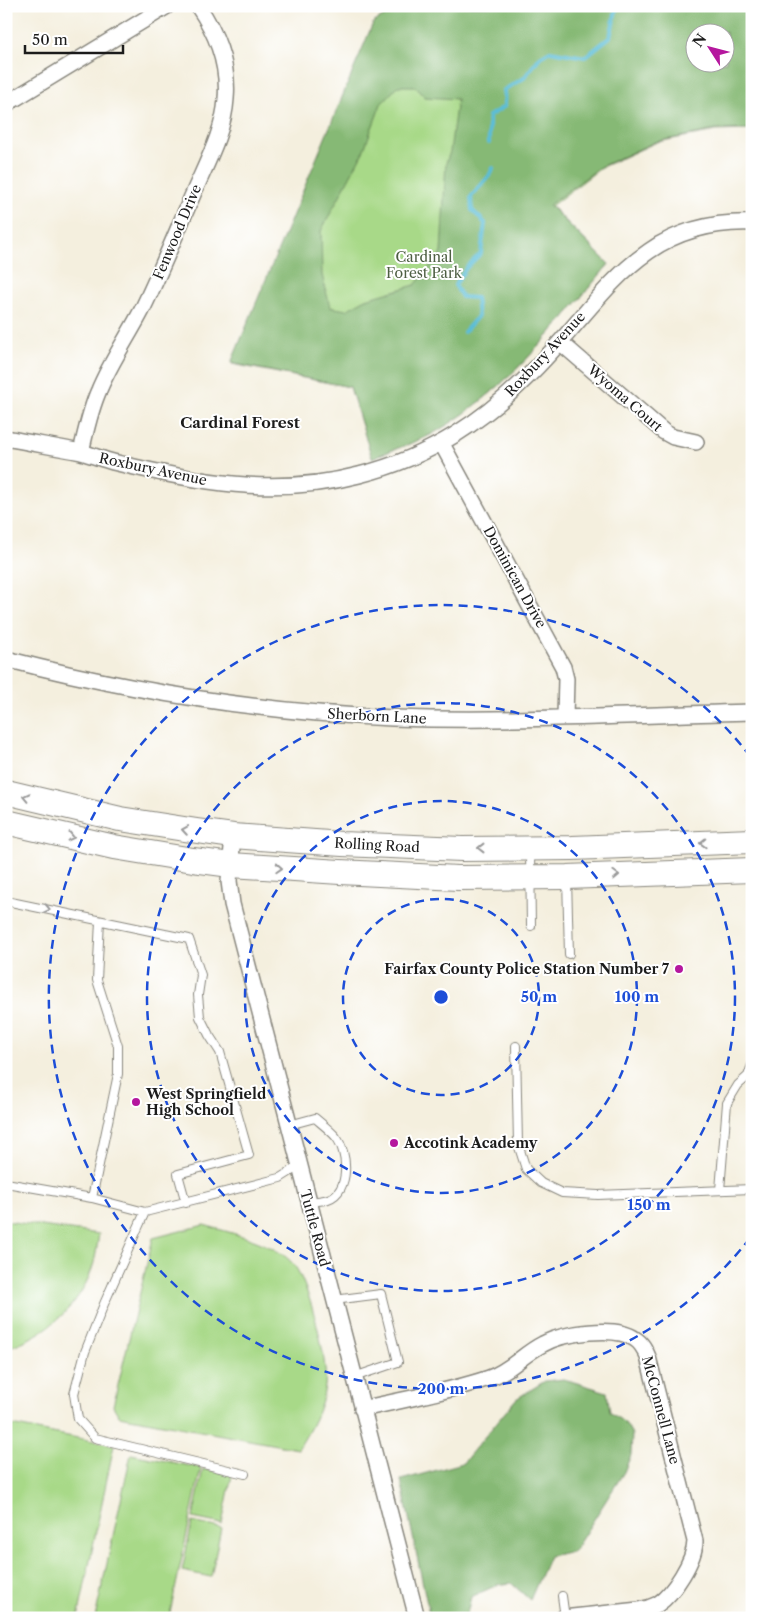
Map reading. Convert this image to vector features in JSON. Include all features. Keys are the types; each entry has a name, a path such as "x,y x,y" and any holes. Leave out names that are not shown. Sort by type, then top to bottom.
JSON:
{"main road":[{"name":"Rolling Road","path":"6,792 120,819 233,836 342,844 462,849 572,848 752,841"},
{"name":"Rolling Road","path":"6,822 114,847 231,865 458,878 567,877 752,870"}],"street":[{"path":"6,104 167,6"},
{"name":"Fenwood Drive","path":"80,452 99,389 157,280 216,142 224,116 227,84 222,53 212,28 198,6"},
{"name":"Roxbury Avenue","path":"6,438 80,452 112,462 201,481 236,486 274,487 316,484 359,475 398,463 442,444 500,402 537,367 623,271 654,247 694,230 719,225 752,223"},
{"name":"Wyoma Court","path":"560,342 664,432 672,437 696,442"},
{"name":"Dominican Drive","path":"442,444 563,667 566,679 565,717"},
{"name":"Sherborn Lane","path":"6,659 64,674 181,696 319,713 455,719 752,712"},
{"name":"Tuttle Road","path":"233,836 229,881 232,904 417,1618"},
{"name":"McConnell Lane","path":"362,1409 491,1378 511,1368 541,1345 562,1336 617,1332 626,1334 640,1342 648,1357 692,1532 694,1541 692,1557 686,1570 668,1595 658,1604 639,1610 564,1618"}],"lane":[{"path":"530,848 531,926"},
{"path":"567,877 569,954"},
{"path":"6,901 189,939 201,975 198,995 200,1017 208,1035 220,1052 249,1155 178,1174 186,1203"},
{"path":"92,1198 118,1074 118,1046 97,980 100,921"},
{"path":"516,1046 518,1144 526,1169 541,1183 562,1193 598,1195 752,1189"},
{"path":"720,1190 727,1103 738,1085 748,1076 752,1065"},
{"path":"288,1125 315,1118 336,1138 344,1155 344,1182 337,1193 328,1199 309,1202"},
{"path":"6,1183 92,1198 146,1212 280,1178 299,1166"},
{"path":"146,1212 104,1304 85,1352 74,1394 78,1419 96,1438 245,1474"},
{"path":"334,1300 381,1294 398,1362 354,1377"},
{"path":"562,1596 564,1618"}],"green space":[{"name":"Cardinal Forest Park","path":"400,6 752,6 752,129 715,130 655,142 600,167 549,205 609,264 531,354 488,395 465,413 432,434 372,458 350,387 231,363 373,23","holes":["398,86 415,86 425,97 457,99 450,152 446,163 441,253 415,285 366,299 346,310 330,307 322,275 321,231 363,152 381,104"]},
{"name":"Cardinal Forest Park","path":"403,6 752,6 752,130 716,131 657,142 602,167 551,206 609,264 531,354 488,395 465,413 432,434 372,458 350,387 232,364 375,23"},
{"path":"6,1221 99,1234 92,1269 86,1283 69,1308 58,1319 34,1336 6,1348"},
{"path":"204,1225 240,1235 277,1251 294,1265 306,1289 321,1342 325,1386 318,1411 298,1449 119,1416 113,1406 153,1238"},
{"path":"564,1379 607,1392 610,1412 626,1424 632,1434 631,1455 624,1472 574,1551 549,1556 530,1600 511,1583 497,1585 471,1597 466,1618 430,1618 401,1480 463,1463 516,1399 545,1381"},
{"path":"6,1424 114,1445 78,1618 6,1618"},
{"path":"131,1454 201,1468 169,1618 95,1618"},
{"path":"203,1469 232,1475 222,1524 193,1518"},
{"path":"192,1522 221,1528 211,1577 182,1571"}],"waterway":[{"path":"489,143 489,116 505,106 504,90 524,78 540,57 550,51 585,57 610,37 617,6"},
{"path":"464,332 478,316 476,298 462,297 455,285 467,267 481,253 485,223 472,210 471,197 489,176 493,168"}],"place":[{"name":"Fairfax County Police Station Number 7","path":"679,969"},
{"name":"West Springfield High School","path":"136,1102"},
{"name":"Accotink Academy","path":"394,1143"}],"district":[{"name":"Cardinal Forest","path":"240,422"}]}
